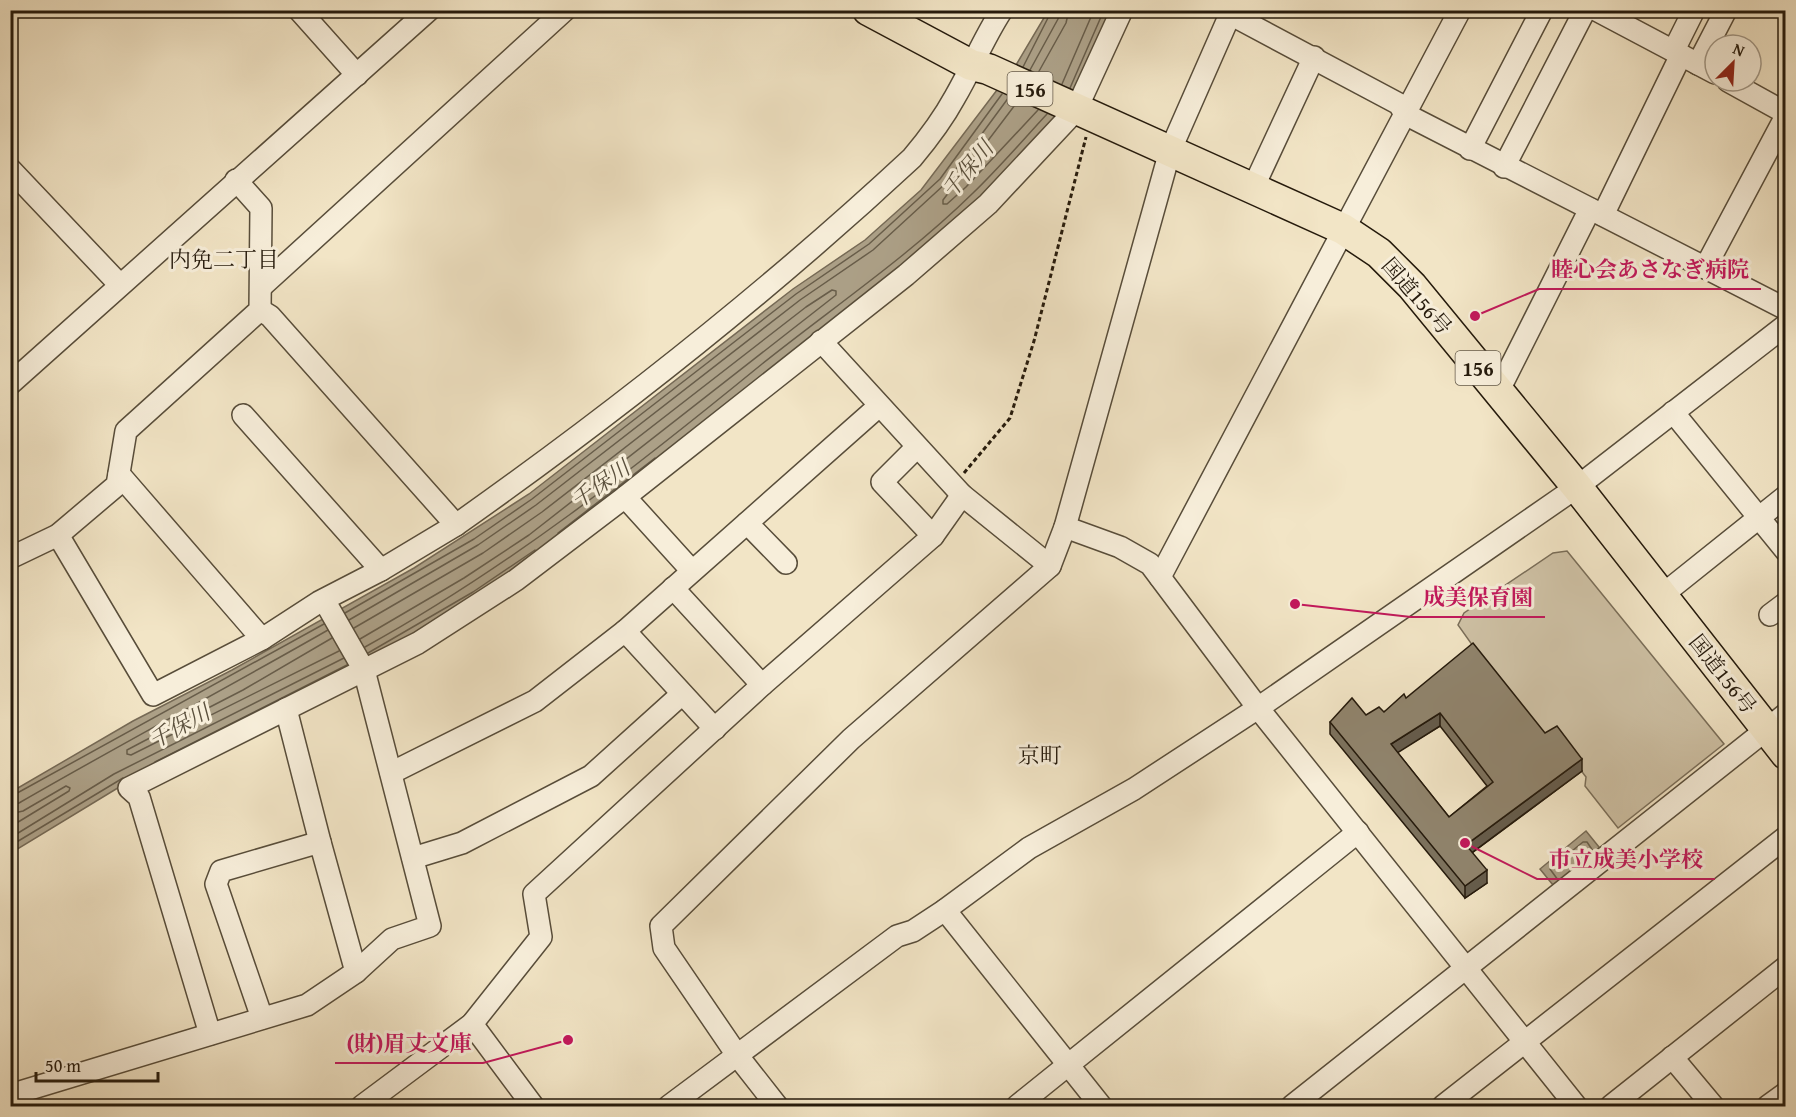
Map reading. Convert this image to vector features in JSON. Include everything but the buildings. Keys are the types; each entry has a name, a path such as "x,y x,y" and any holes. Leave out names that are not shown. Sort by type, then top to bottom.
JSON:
{"highway":[{"name":"国道156号","path":"868,10 980,67 1343,228 1379,253 1412,286 1577,487 1661,596 1776,721 1785,754"}],"street":[{"path":"299,10 357,75"},
{"path":"14,375 120,285 429,10"},
{"path":"261,287 565,10"},
{"path":"58,535 153,695 327,605 456,525 536,469 727,322 882,186 912,158 935,131 980,67 984,38 1002,10"},
{"path":"210,1034 139,797 129,788 286,709 362,667 417,642 516,580 625,497 906,275 988,204 1079,112 1122,10"},
{"path":"1160,578 1460,10"},
{"path":"1470,149 1542,10"},
{"path":"1504,167 1585,10"},
{"path":"1596,10 1692,61"},
{"path":"1692,61 1694,10"},
{"path":"1498,392 1597,212 1726,10"},
{"path":"777,1107 737,1055 664,948 661,926 851,739 1050,566 1065,527 1170,151 1231,12 1399,105 1405,114 1470,149 1785,309"},
{"path":"1253,188 1314,57"},
{"path":"1705,268 1785,114 1749,93"},
{"path":"10,169 120,285"},
{"path":"10,558 58,535 117,485 126,431 260,310 261,208 236,180"},
{"path":"260,310 270,316 456,525"},
{"path":"669,1107 897,936 913,931 1029,848 1134,789 1258,708 1577,487 1785,325"},
{"path":"821,341 958,490 1050,566"},
{"path":"391,773 536,701 625,631 879,406"},
{"path":"1673,412 1785,551"},
{"path":"243,415 381,570"},
{"path":"917,447 882,482 933,536"},
{"path":"119,474 262,639"},
{"path":"362,1107 472,1024 541,937 534,894 762,685 933,536 958,490"},
{"path":"1661,596 1785,496"},
{"path":"625,497 692,571"},
{"path":"747,523 786,563"},
{"path":"1065,527 1120,548 1150,564 1258,708 1576,1107"},
{"path":"673,588 762,685"},
{"path":"10,1095 307,1005 356,972 392,939 430,926 362,667 327,605"},
{"path":"625,631 715,729"},
{"path":"412,858 462,843 591,776 682,694"},
{"path":"286,709 356,972"},
{"path":"1292,1107 1776,721"},
{"path":"1017,1107 1358,832"},
{"path":"1443,1107 1785,837"},
{"path":"262,1018 216,884 221,871 320,842"},
{"path":"945,910 1101,1107"},
{"path":"1611,1107 1785,967"},
{"path":"472,1024 533,1107"},
{"path":"1672,1057 1713,1107"},
{"path":"1768,1107 1785,1093"}],"path":[{"path":"958,490 1010,418 1034,341 1079,112"}],"shaded area":[{"path":"1567,551 1724,744 1618,828 1585,786 1586,777 1557,739 1544,746 1458,625 1464,613 1553,553"}],"water":[{"name":"千保川","path":"1048,11 1118,11 1083,92 982,204 719,417 476,597 375,656 121,786 11,853 11,792 133,721 232,670 414,568 529,494 793,289 865,240 921,190 1016,65"},
{"path":"1586,831 1603,852 1557,890 1540,869"}],"place":[{"name":"睦心会あさなぎ病院","path":"1475,316"},
{"name":"成美保育園","path":"1295,604"},
{"name":"市立成美小学校","path":"1465,843"},
{"name":"(財)眉丈文庫","path":"568,1040"}],"district":[{"name":"内免二丁目","path":"224,259"},
{"name":"京町","path":"1040,755"}]}
